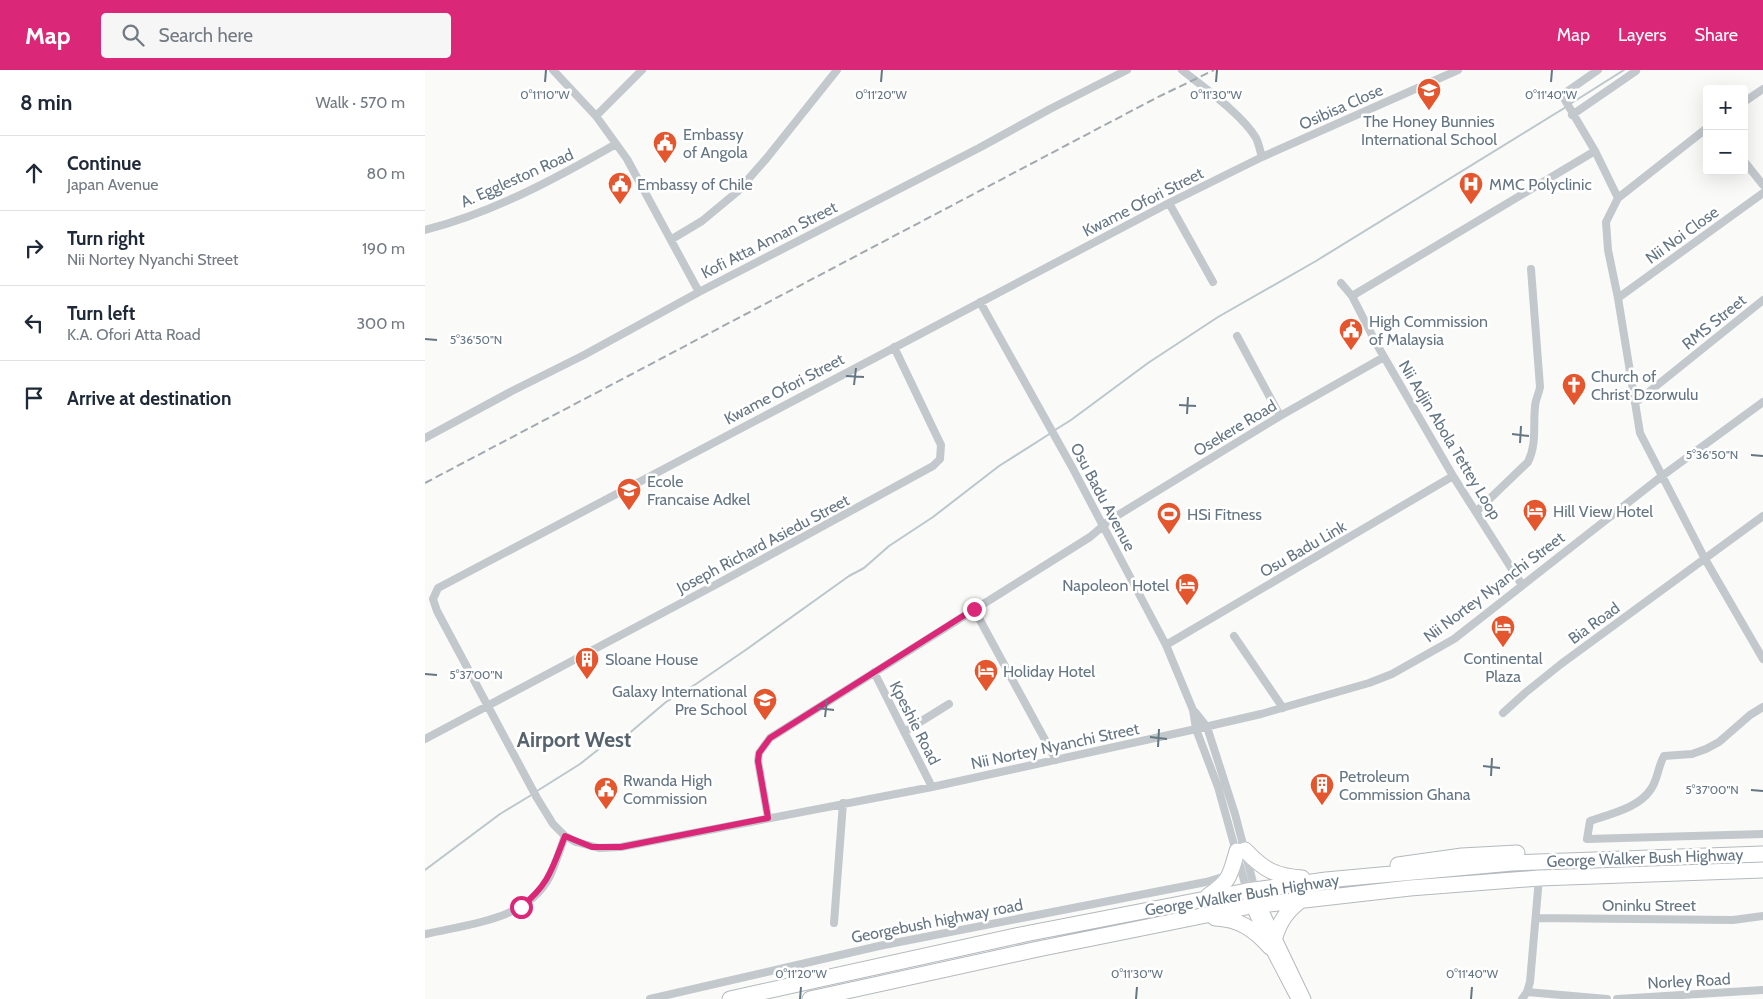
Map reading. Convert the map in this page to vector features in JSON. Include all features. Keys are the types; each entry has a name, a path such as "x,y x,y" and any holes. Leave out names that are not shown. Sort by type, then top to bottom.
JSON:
{"highway":[{"path":"1203,900 1223,886 1241,851 1269,872 1285,877 1326,880"},
{"name":"George Walker Bush Highway","path":"730,999 1025,934 1251,891 1359,877 1406,863 1463,856 1535,853 1583,859 1763,854"},
{"name":"George Walker Bush Highway","path":"810,999 943,970 989,967 1094,947 1151,926 1255,906 1409,888 1539,878 1763,870"},
{"path":"1193,917 1226,918 1239,922 1272,942 1280,922 1289,909 1300,902"}],"main road":[{"path":"1251,891 1255,906 1297,999"},
{"path":"1272,942 1305,999"}],"street":[{"path":"553,70 596,116 633,169 699,292"},
{"path":"596,116 642,70"},
{"path":"672,240 701,221 737,192 766,159 837,70"},
{"name":"Kofi Atta Annan Street","path":"425,438 584,355 699,292 1127,70"},
{"path":"1182,70 1225,105 1247,126 1257,139 1262,157"},
{"name":"Osibisa Close","path":"1262,157 1458,70"},
{"path":"1598,70 1562,95 1595,151 1617,198"},
{"path":"1570,111 1636,71"},
{"path":"1748,99 1763,90"},
{"path":"1704,130 1617,198 1607,222 1608,250 1618,298 1640,433 1705,559 1763,659"},
{"name":"A. Eggleston Road","path":"425,230 479,212 554,180 616,144"},
{"path":"1352,296 1595,151"},
{"name":"Kwame Ofori Street","path":"487,707 434,603 433,595 438,588 1169,203 1262,157"},
{"path":"1748,166 1763,185"},
{"name":"Nii Noi Close","path":"1618,298 1763,193"},
{"path":"1169,203 1213,282"},
{"path":"1476,512 1528,462 1533,446 1535,405 1539,387 1531,269"},
{"name":"Nii Adjin Abola Tettey Loop","path":"1341,282 1352,296 1384,357 1453,476 1522,585"},
{"name":"RMS Street","path":"1635,403 1763,300"},
{"name":"Osu Badu Avenue","path":"980,302 1051,429 1166,645 1193,710 1196,729 1241,851"},
{"path":"1237,336 1280,416"},
{"name":"Joseph Richard Asiedu Street","path":"425,739 708,589 933,466 940,459 941,445 894,347"},
{"name":"Osekere Road","path":"768,818 759,768 759,753 770,738 1090,537 1110,520 1280,416 1384,357"},
{"name":"Nii Nortey Nyanchi Street","path":"487,707 553,824 565,836 592,847 621,847 932,787 1207,727 1283,708 1369,683 1392,674 1454,639 1662,476 1763,402"},
{"name":"Osu Badu Link","path":"1166,645 1453,476"},
{"name":"Bia Road","path":"1503,713 1569,658 1763,516"},
{"path":"974,609 1056,760"},
{"path":"1234,636 1283,708"},
{"name":"Kpeshie Road","path":"874,672 932,787"},
{"path":"904,732 949,704"},
{"path":"1763,707 1749,714 1713,746 1692,754 1664,756 1652,788 1643,798 1631,806 1590,821 1587,839 1763,834"},
{"name":"Osu Badu Avenue","path":"1193,710 1207,727 1235,814 1241,851 1251,891"},
{"path":"834,923 843,803"},
{"path":"426,934 503,916 521,907 544,885 550,876 565,836"},
{"name":"Georgebush highway road","path":"650,999 879,946 1206,882 1230,875"},
{"path":"1522,999 1527,992 1530,982 1539,878"},
{"name":"Oninku Street","path":"1536,918 1733,920 1763,916"},
{"name":"Norley Road","path":"1617,999 1763,990"},
{"path":"1527,992 1607,999"}],"waterway":[{"path":"1570,104 1624,70"},
{"path":"1055,430 1148,363 1218,317 1316,261 1566,107"},
{"path":"537,791 580,764 604,745 626,736 666,702 696,684 849,576 864,568 889,546 933,517 999,466 1051,433"},
{"path":"425,870 500,814 533,794"}],"railway":[{"path":"425,483 1156,98 1214,70"}],"place":[{"name":"The Honey Bunnies International School","path":"1429,111"},
{"name":"Embassy of Angola","path":"665,164"},
{"name":"Embassy of Chile","path":"620,205"},
{"name":"MMC Polyclinic","path":"1471,205"},
{"name":"High Commission of Malaysia","path":"1351,351"},
{"name":"Church of Christ Dzorwulu","path":"1574,406"},
{"name":"Ecole Francaise Adkel","path":"629,511"},
{"name":"Hill View Hotel","path":"1535,532"},
{"name":"HSi Fitness","path":"1169,535"},
{"name":"Napoleon Hotel","path":"1187,606"},
{"name":"Continental Plaza","path":"1503,648"},
{"name":"Sloane House","path":"587,680"},
{"name":"Holiday Hotel","path":"986,692"},
{"name":"Galaxy International Pre School","path":"765,721"},
{"name":"Petroleum Commission Ghana","path":"1322,806"},
{"name":"Rwanda High Commission","path":"606,810"}],"district":[{"name":"Airport West","path":"574,739"}],"route":[{"path":"521,907 544,885 550,876 565,836 592,847 621,847 768,818 758,761 759,753 770,738 974,609"}]}
